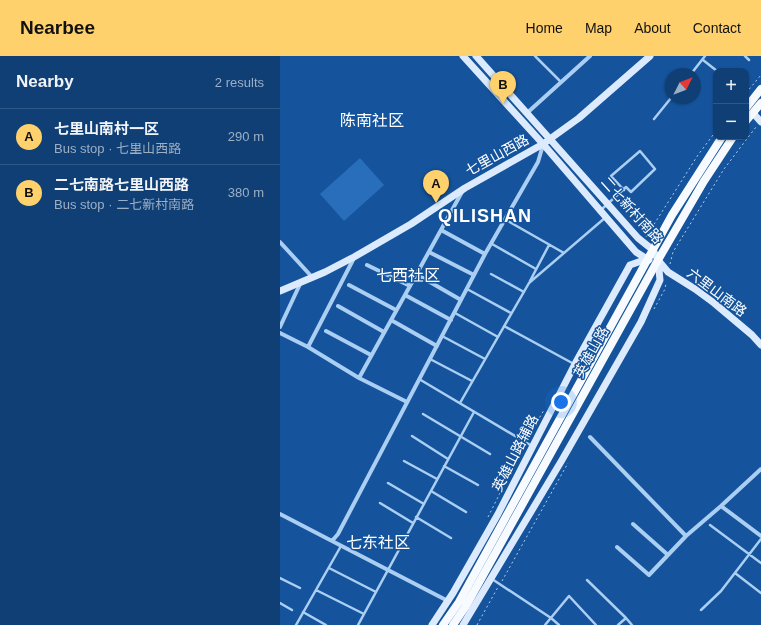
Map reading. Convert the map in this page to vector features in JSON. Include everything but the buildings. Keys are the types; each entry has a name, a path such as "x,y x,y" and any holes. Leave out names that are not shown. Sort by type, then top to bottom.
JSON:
{"main road":[{"name":"二七新村南路","path":"464,56 543,144 636,252 647,259 658,260"},
{"name":"二七新村南路","path":"476,56 642,242 653,250 658,260"},
{"name":"七里山西路","path":"280,291 354,257 411,224 465,188 543,144 579,118 650,56"},
{"path":"749,110 761,89"},
{"path":"749,110 761,103"},
{"path":"749,110 761,122"},
{"name":"英雄山路","path":"443,625 463,595 672,215 720,140"},
{"name":"英雄山路","path":"453,625 466,606 658,260 704,181 731,140"},
{"name":"英雄山路辅路","path":"432,625 448,601 498,514 575,364 630,265 647,259"},
{"path":"463,625 492,579 562,460 641,322 660,280 658,260"},
{"name":"六里山南路","path":"658,260 668,272 714,303 752,335 761,345"}],"street":[{"path":"527,113 590,56"},
{"path":"332,540 338,534 485,254 506,220 538,162 543,144"},
{"path":"359,378 465,188"},
{"path":"441,230 485,254"},
{"path":"280,242 312,277"},
{"path":"429,252 474,275"},
{"path":"308,347 354,257"},
{"path":"368,265 410,286"},
{"path":"416,274 461,300"},
{"path":"280,327 301,282"},
{"path":"349,285 396,310"},
{"path":"405,295 450,320"},
{"path":"338,306 384,332"},
{"path":"391,320 437,346"},
{"path":"326,331 371,355"},
{"path":"280,333 308,347 359,378 407,402"},
{"path":"590,437 686,536"},
{"path":"617,547 649,576 686,536 761,469"},
{"path":"721,506 761,536"},
{"path":"280,514 448,601"},
{"path":"633,524 668,555"}],"lane":[{"path":"535,56 561,82"},
{"path":"696,68 705,56"},
{"path":"745,56 750,60"},
{"path":"703,60 713,68"},
{"path":"654,119 666,104"},
{"path":"600,210 608,204 624,190 626,188 631,192 655,169 640,151 611,176 624,190"},
{"path":"529,283 606,217"},
{"path":"506,220 564,253"},
{"path":"492,244 536,269"},
{"path":"460,403 524,292 549,245"},
{"path":"491,274 524,292"},
{"path":"467,289 511,313"},
{"path":"454,313 498,337"},
{"path":"504,326 575,364"},
{"path":"442,336 485,359"},
{"path":"430,359 472,382"},
{"path":"419,379 533,446"},
{"path":"358,625 474,412"},
{"path":"423,414 490,454"},
{"path":"412,436 448,459"},
{"path":"404,461 437,479"},
{"path":"444,466 478,486"},
{"path":"388,483 424,504"},
{"path":"430,491 466,512"},
{"path":"380,503 413,523"},
{"path":"416,517 452,538"},
{"path":"710,525 761,563"},
{"path":"701,610 721,591 761,539"},
{"path":"296,625 342,545"},
{"path":"328,568 376,592"},
{"path":"735,573 761,593"},
{"path":"483,574 551,618 559,625"},
{"path":"280,578 300,588"},
{"path":"587,580 632,625"},
{"path":"316,590 364,614"},
{"path":"545,625 569,596 596,625"},
{"path":"280,603 292,610"},
{"path":"303,612 326,625"},
{"path":"618,625 626,618"}],"path":[{"path":"749,89 761,75"}],"shaded area":[{"path":"360,158 384,185 344,221 320,194"}],"place":[{"name":"二七南路七里山西路","path":"503,104"},
{"name":"七里山南村一区","path":"436,203"}],"district":[{"name":"陈南社区","path":"372,120"},
{"name":"QILISHAN","path":"485,216"},
{"name":"七西社区","path":"408,275"},
{"name":"七东社区","path":"378,542"}]}
